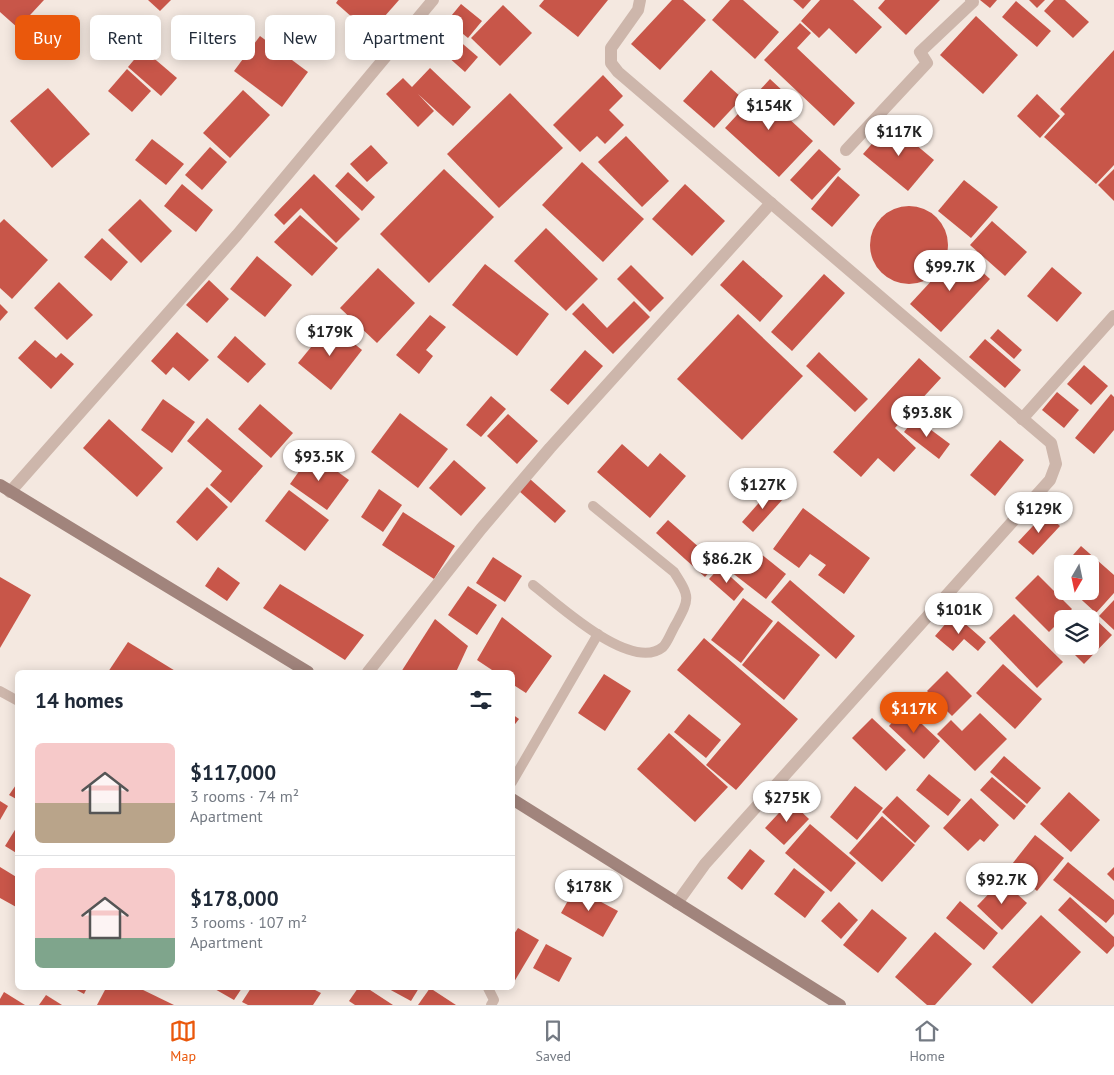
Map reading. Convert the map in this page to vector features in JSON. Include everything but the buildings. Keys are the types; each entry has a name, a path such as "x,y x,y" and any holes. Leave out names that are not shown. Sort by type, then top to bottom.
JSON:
{"street":[{"path":"305,670 5,488 237,235 433,0"},
{"path":"640,0 638,10 611,48 611,63 618,72 1051,443 1056,464 1050,480 705,864 677,903"},
{"path":"846,150 927,63 920,52 973,2 971,0"},
{"path":"370,670 481,530 550,448 772,203"},
{"path":"1022,419 1114,316"},
{"path":"515,801 840,1005"}],"lane":[{"path":"534,585 598,634 624,648 648,653 664,646 686,605 687,594 674,572 593,506"},
{"path":"515,777 598,634"},
{"path":"0,691 15,699"},
{"path":"489,990 494,1000 491,1005"}]}
